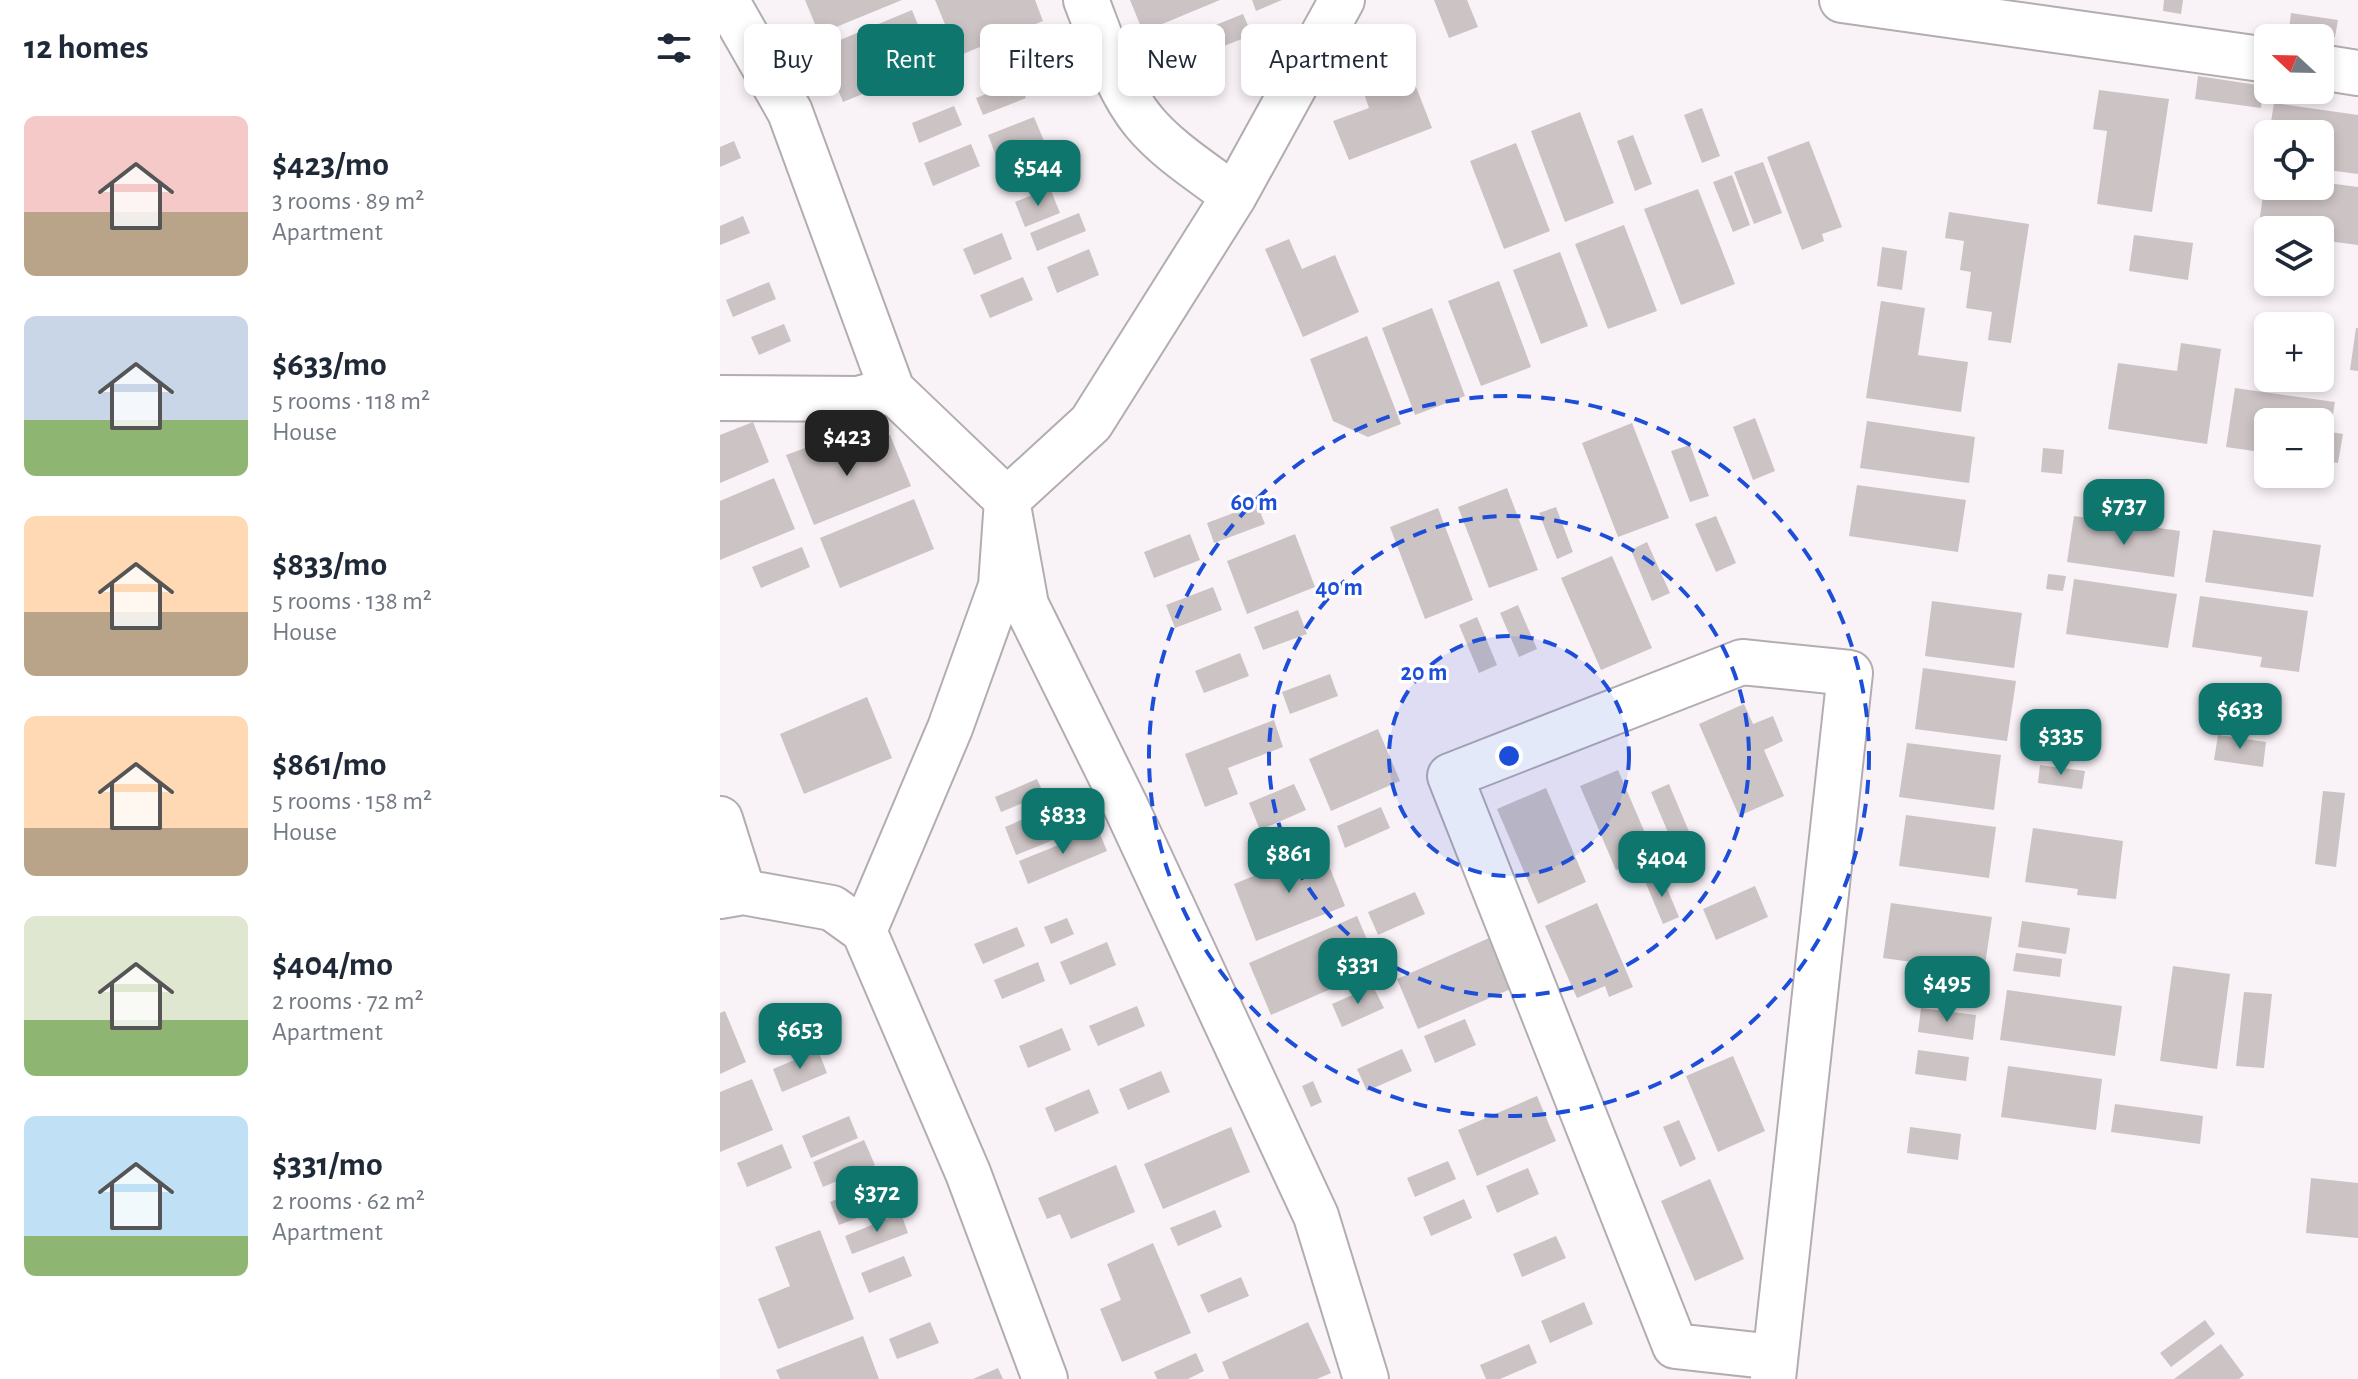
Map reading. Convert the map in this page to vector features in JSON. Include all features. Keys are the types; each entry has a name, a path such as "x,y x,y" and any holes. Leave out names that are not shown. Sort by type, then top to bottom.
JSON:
{"street":[{"path":"726,0 790,112 892,390 1007,500 1026,605 1126,807 1316,1216 1366,1379"},
{"path":"1086,0 1120,83 1143,120 1160,138 1234,196"},
{"path":"864,931 950,728 1001,586 1007,500 1091,423 1234,196 1342,0"},
{"path":"1842,0 2254,58"},
{"path":"2334,69 2358,73"},
{"path":"720,398 858,399 892,390"},
{"path":"1742,662 1850,673 1774,1368 1675,1346 1450,776 1742,662"},
{"path":"720,819 732,894 832,908 864,931 968,1173 1045,1379"}],"building":[{"path":"805,0 902,0 841,25 815,24"},
{"path":"935,0 1035,0 1043,21 1036,24 980,24 980,47 964,54 964,24 945,24"},
{"path":"1130,0 1220,0 1162,24 1140,24"},
{"path":"1252,0 1282,0 1256,11"},
{"path":"1434,0 1467,0 1478,27 1449,38"},
{"path":"2164,0 2183,0 2181,14 2163,11"},
{"path":"912,10 918,24 878,24"},
{"path":"2291,13 2338,20 2335,37 2334,24 2290,24"},
{"path":"1243,14 1247,24 1241,24 1241,39 1225,46 1225,24 1218,24"},
{"path":"857,33 858,96 843,102 841,96 841,40"},
{"path":"2198,76 2254,84 2254,104 2262,104 2261,108 2195,99"},
{"path":"1416,87 1432,128 1349,160 1333,121 1369,108 1365,96 1416,96"},
{"path":"2099,90 2169,99 2152,212 2097,204 2107,131 2093,129"},
{"path":"1025,96 1026,98 983,115 976,98"},
{"path":"2274,104 2358,115 2358,174 2334,171 2334,120 2271,120"},
{"path":"954,106 962,125 919,143 912,123"},
{"path":"1702,108 1720,156 1702,163 1684,115"},
{"path":"1580,112 1614,203 1565,222 1531,131"},
{"path":"1034,117 1044,141 998,161 988,135"},
{"path":"1633,135 1652,184 1635,191 1617,141"},
{"path":"734,141 741,158 720,167 720,147"},
{"path":"1059,141 1069,164 1011,188 1002,165"},
{"path":"1809,141 1842,227 1822,234 1824,241 1802,250 1767,157"},
{"path":"1516,143 1550,231 1504,249 1470,161"},
{"path":"971,144 980,166 933,186 924,163"},
{"path":"1763,162 1782,213 1754,224 1734,172"},
{"path":"1732,175 1750,225 1733,232 1713,182"},
{"path":"2334,184 2358,187 2358,245 2334,242 2334,216 2260,216 2262,200 2334,200"},
{"path":"1050,188 1060,213 1025,227 1015,202"},
{"path":"1698,189 1735,284 1681,305 1644,209"},
{"path":"1949,212 2029,224 2011,343 1988,340 1992,312 1966,308 1971,272 1960,270 1964,241 1945,238"},
{"path":"1079,213 1086,231 1037,251 1030,233"},
{"path":"743,216 750,233 720,245 720,226"},
{"path":"1624,225 1657,311 1608,329 1575,244"},
{"path":"1002,233 1012,259 974,275 963,249"},
{"path":"2134,235 2193,243 2188,280 2129,271"},
{"path":"1289,239 1302,269 1335,255 1359,312 1303,337 1265,249"},
{"path":"1882,247 1907,251 1902,290 1877,286"},
{"path":"1089,249 1099,275 1057,293 1047,267"},
{"path":"1560,252 1588,326 1541,344 1513,270"},
{"path":"1023,277 1033,300 990,318 980,295"},
{"path":"1499,281 1531,367 1481,386 1448,301"},
{"path":"769,282 776,299 733,317 726,300"},
{"path":"1881,301 1925,308 1918,355 1968,362 1961,412 1866,398"},
{"path":"1432,308 1465,396 1415,415 1382,328"},
{"path":"784,324 791,341 759,355 751,337"},
{"path":"2358,328 2358,371 2350,370"},
{"path":"1367,336 1401,424 1368,437 1333,421 1310,359"},
{"path":"2181,343 2221,349 2207,444 2108,429 2118,363 2177,371"},
{"path":"2235,388 2335,402 2334,408 2254,408 2254,451 2226,447"},
{"path":"1755,418 1775,471 1753,480 1733,427"},
{"path":"1867,421 1975,437 1969,483 1860,468"},
{"path":"753,422 769,462 720,483 720,435"},
{"path":"1632,423 1669,518 1618,537 1582,443"},
{"path":"2334,433 2343,434 2338,463 2334,462"},
{"path":"890,435 911,486 814,525 786,455 819,443 826,461"},
{"path":"1690,445 1709,496 1690,502 1671,451"},
{"path":"2043,448 2064,450 2062,474 2041,472"},
{"path":"774,478 795,529 720,560 720,501"},
{"path":"1857,485 1966,500 1958,552 1849,536"},
{"path":"1507,488 1538,570 1489,588 1458,507"},
{"path":"914,499 934,549 840,588 820,538"},
{"path":"1257,504 1265,524 1214,543 1207,523"},
{"path":"1556,507 1573,552 1557,559 1539,513"},
{"path":"1438,508 1473,600 1425,619 1390,527"},
{"path":"1716,516 1736,563 1716,572 1695,524"},
{"path":"2074,516 2180,531 2174,577 2067,562"},
{"path":"2213,530 2321,545 2313,597 2205,582"},
{"path":"1190,534 1200,560 1154,578 1144,552"},
{"path":"1295,534 1315,587 1247,614 1227,561"},
{"path":"1647,542 1670,593 1652,601 1631,550"},
{"path":"802,547 810,567 761,588 752,567"},
{"path":"1612,556 1652,648 1601,670 1561,578"},
{"path":"2048,574 2066,576 2063,591 2046,589"},
{"path":"2074,579 2177,594 2168,648 2066,634"},
{"path":"1213,587 1222,610 1175,628 1166,605"},
{"path":"2200,596 2308,611 2299,672 2260,667 2262,657 2192,647"},
{"path":"1932,601 2022,613 2014,668 1925,656"},
{"path":"1518,605 1537,649 1519,657 1500,613"},
{"path":"1298,610 1307,634 1263,650 1254,627"},
{"path":"1477,617 1497,665 1479,673 1459,625"},
{"path":"1240,653 1249,676 1204,693 1195,671"},
{"path":"1923,668 2016,681 2007,741 1915,729"},
{"path":"1330,674 1338,696 1290,714 1282,692"},
{"path":"867,697 892,758 804,794 780,734"},
{"path":"1744,704 1753,724 1773,716 1783,741 1764,750 1784,796 1739,816 1699,724"},
{"path":"2044,717 2092,723 2089,748 2041,741"},
{"path":"1274,720 1283,747 1228,768 1238,794 1205,807 1185,754"},
{"path":"1378,729 1400,781 1331,811 1309,759"},
{"path":"2218,735 2266,742 2263,767 2214,760"},
{"path":"1907,743 2001,755 1994,810 1899,797"},
{"path":"2040,765 2085,771 2082,789 2038,783"},
{"path":"1618,770 1654,854 1616,870 1580,786"},
{"path":"1037,779 1044,794 1001,812 995,797"},
{"path":"1294,784 1306,810 1260,830 1249,803"},
{"path":"1669,784 1690,834 1672,842 1651,792"},
{"path":"1546,788 1586,882 1538,904 1497,809"},
{"path":"2323,791 2345,793 2336,867 2315,864"},
{"path":"1087,799 1098,825 1066,838 1055,813"},
{"path":"1381,807 1390,828 1345,848 1337,826"},
{"path":"1049,808 1061,837 1016,855 1005,827"},
{"path":"1906,815 1996,827 1989,878 1899,866"},
{"path":"2033,828 2123,841 2116,899 2077,895 2078,889 2025,882"},
{"path":"1098,829 1107,851 1028,884 1019,861"},
{"path":"1322,848 1345,906 1256,941 1234,884"},
{"path":"1661,874 1679,917 1663,924 1645,881"},
{"path":"1755,886 1768,917 1716,940 1703,909"},
{"path":"1415,892 1425,914 1378,935 1368,912"},
{"path":"1597,903 1633,987 1609,997 1605,986 1577,998 1545,926"},
{"path":"1891,903 1992,917 1984,972 1883,958"},
{"path":"1357,916 1379,968 1271,1015 1249,963"},
{"path":"1067,918 1074,934 1051,944 1044,927"},
{"path":"2022,921 2070,928 2066,954 2018,947"},
{"path":"1017,927 1025,946 983,964 974,944"},
{"path":"1498,934 1520,985 1418,1029 1397,979"},
{"path":"1107,942 1116,965 1070,985 1060,962"},
{"path":"2016,953 2062,959 2060,977 2013,971"},
{"path":"1038,962 1045,981 1002,999 994,980"},
{"path":"2173,966 2230,974 2217,1069 2160,1061"},
{"path":"1373,986 1384,1008 1342,1027 1332,1004"},
{"path":"2007,990 2122,1006 2115,1056 2000,1040"},
{"path":"2244,992 2272,994 2264,1068 2236,1066"},
{"path":"1137,1006 1145,1026 1098,1046 1089,1026"},
{"path":"1921,1008 1976,1015 1973,1040 1918,1032"},
{"path":"725,1011 746,1062 720,1074 720,1013"},
{"path":"802,1014 808,1031 767,1048 761,1032"},
{"path":"1465,1019 1476,1045 1435,1063 1424,1036"},
{"path":"1062,1028 1071,1050 1028,1068 1019,1046"},
{"path":"1402,1049 1412,1071 1367,1091 1357,1069"},
{"path":"818,1050 827,1073 782,1092 773,1069"},
{"path":"1918,1050 1969,1057 1966,1081 1915,1074"},
{"path":"1733,1056 1765,1131 1718,1152 1686,1076"},
{"path":"2008,1066 2102,1079 2096,1130 2001,1117"},
{"path":"1161,1071 1170,1092 1128,1110 1119,1089"},
{"path":"752,1079 773,1130 720,1152 720,1092"},
{"path":"1313,1081 1322,1102 1311,1107 1302,1086"},
{"path":"1089,1089 1099,1113 1055,1132 1045,1108"},
{"path":"1537,1096 1556,1141 1477,1176 1458,1130"},
{"path":"2115,1104 2203,1116 2200,1144 2111,1132"},
{"path":"849,1116 858,1138 811,1158 802,1136"},
{"path":"1679,1120 1696,1159 1680,1167 1663,1127"},
{"path":"1231,1127 1250,1172 1163,1209 1144,1164"},
{"path":"1910,1127 1961,1134 1958,1160 1907,1153"},
{"path":"864,1140 875,1165 823,1187 813,1162"},
{"path":"782,1144 792,1168 747,1187 737,1163"},
{"path":"1448,1161 1456,1179 1415,1197 1407,1178"},
{"path":"1116,1165 1135,1212 1071,1239 1060,1214 1047,1219 1038,1198"},
{"path":"1528,1168 1539,1194 1497,1213 1486,1186"},
{"path":"2311,1178 2358,1183 2358,1238 2306,1233"},
{"path":"1710,1179 1744,1259 1695,1281 1661,1201"},
{"path":"872,1185 882,1209 839,1225 830,1202"},
{"path":"1464,1199 1472,1218 1431,1236 1423,1217"},
{"path":"1215,1210 1222,1227 1178,1246 1170,1228"},
{"path":"901,1213 908,1233 852,1254 845,1236"},
{"path":"820,1230 854,1319 778,1349 758,1299 790,1286 775,1247"},
{"path":"1556,1236 1566,1258 1522,1277 1513,1254"},
{"path":"1153,1243 1191,1333 1122,1362 1100,1309 1121,1300 1107,1264"},
{"path":"904,1256 912,1276 869,1293 861,1273"},
{"path":"1241,1277 1249,1296 1208,1313 1200,1295"},
{"path":"1584,1302 1593,1324 1550,1343 1541,1321"},
{"path":"2205,1320 2215,1334 2171,1367 2160,1353"},
{"path":"930,1322 939,1343 897,1359 889,1339"},
{"path":"1308,1322 1331,1373 1317,1379 1229,1379 1222,1362"},
{"path":"863,1336 879,1379 780,1379 776,1370"},
{"path":"1529,1344 1537,1363 1500,1379 1486,1379 1480,1365"},
{"path":"2221,1344 2244,1375 2239,1379 2174,1379"},
{"path":"1196,1353 1204,1371 1188,1379 1157,1379 1154,1372"},
{"path":"998,1368 1003,1379 973,1379"}]}
